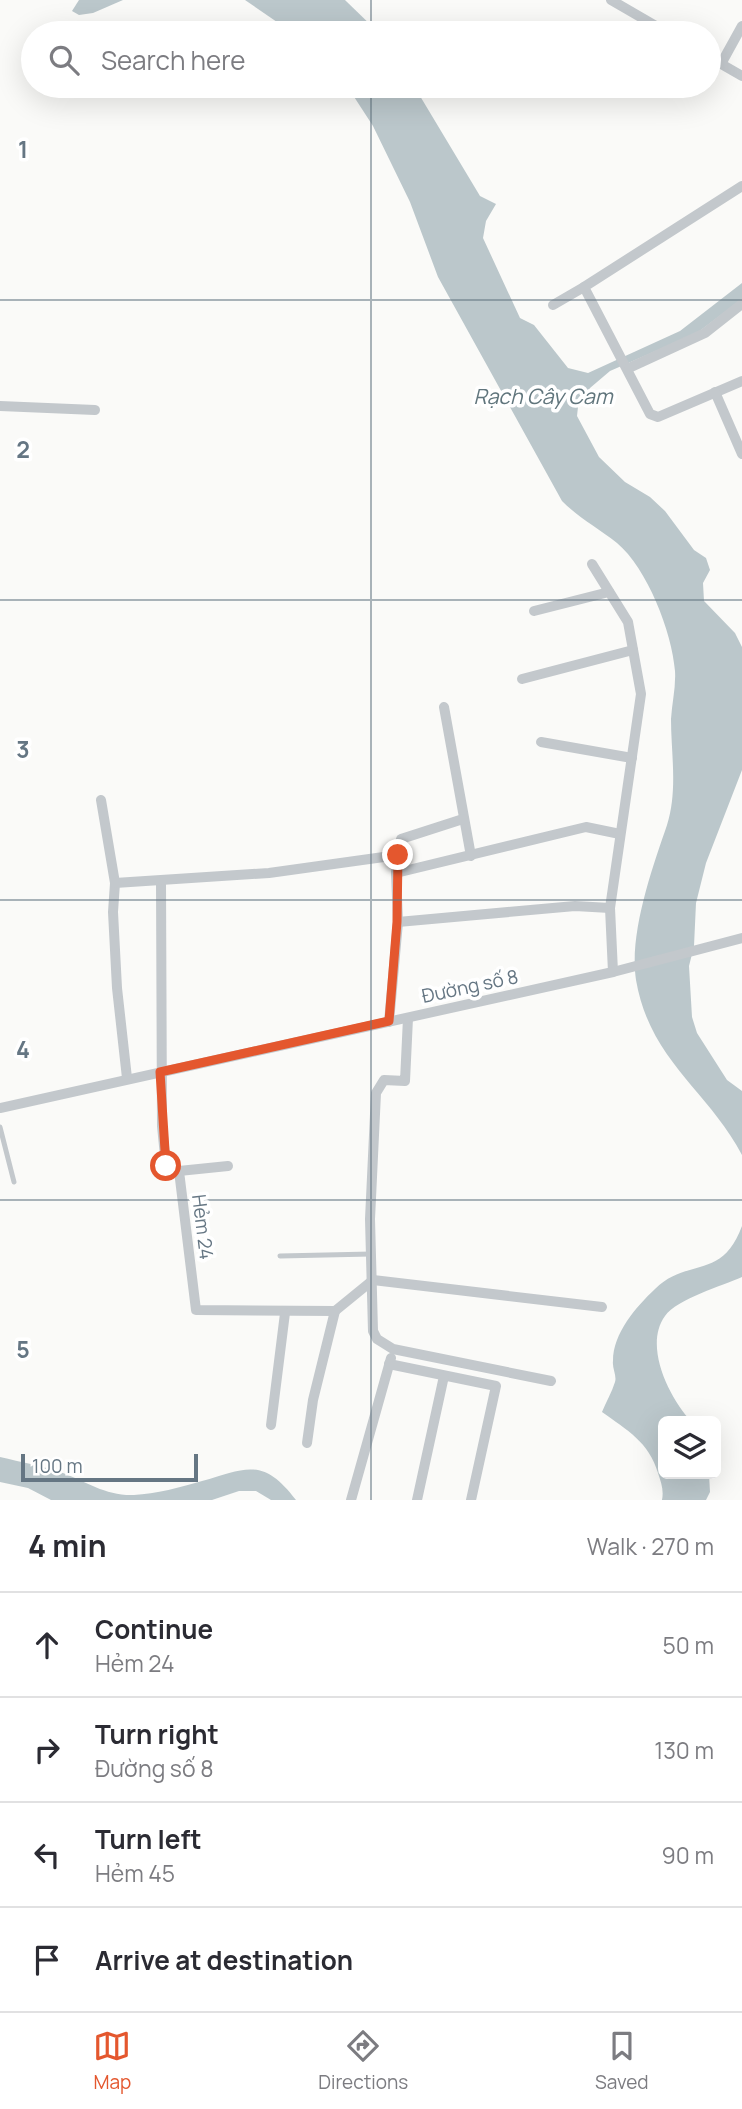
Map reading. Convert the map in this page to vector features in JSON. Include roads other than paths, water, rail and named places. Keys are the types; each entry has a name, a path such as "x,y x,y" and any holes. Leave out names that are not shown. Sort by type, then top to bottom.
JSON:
{"street":[{"path":"611,0 647,21"},
{"path":"742,26 721,64 742,76"},
{"path":"553,305 742,186"},
{"path":"584,287 629,368 650,414 658,417 742,380"},
{"path":"629,368 705,333 742,304"},
{"path":"715,393 742,454"},
{"path":"0,406 95,410"},
{"path":"592,565 628,622 641,694 610,908 617,971"},
{"path":"534,611 609,592"},
{"path":"522,679 633,650"},
{"path":"444,707 471,856"},
{"path":"541,742 632,758"},
{"path":"101,800 115,883 117,988 127,1078"},
{"path":"389,1021 397,922 396,873 401,839 463,819"},
{"path":"396,873 586,827 620,834"},
{"path":"115,883 269,873 398,855"},
{"path":"160,1072 164,1037 161,881"},
{"path":"397,922 575,906 610,908"},
{"name":"Đường số 8","path":"0,1108 617,971 742,938"},
{"path":"408,1018 405,1081 384,1080 376,1093 373,1331 377,1339 393,1349 551,1381"},
{"name":"Hẻm 24","path":"160,1072 166,1166 179,1171 196,1310 285,1313"},
{"path":"179,1171 228,1166"},
{"path":"307,1443 313,1400 335,1311 373,1280 602,1307"},
{"path":"271,1424 285,1313 335,1311"},
{"path":"351,1500 393,1349"},
{"path":"389,1364 496,1386 471,1500"},
{"path":"417,1500 444,1376"}],"lane":[{"path":"0,1127 15,1182"},
{"path":"280,1256 372,1254"}],"water":[{"path":"79,0 123,0 93,13 79,15 72,11"},
{"path":"245,0 345,0 367,21 276,21"},
{"name":"Rạch Cây Cam","path":"355,98 421,98 480,196 496,204 486,221 483,238 520,318 534,325 568,368 588,373 680,331 742,283 742,299 697,333 610,371 590,388 578,407 577,416 599,457 625,482 650,497 665,511 694,550 706,558 710,570 703,583 704,601 735,633 742,647 742,770 706,863 696,903 694,946 689,966 692,1017 697,1033 727,1080 742,1091 742,1155 728,1132 667,1054 643,1008 636,980 639,922 672,799 671,719 675,671 663,620 648,584 628,554 562,501 438,277 410,202 373,126"},
{"path":"742,1226 742,1277 679,1304 665,1316 659,1328 658,1357 662,1372 675,1400 687,1416 658,1416 658,1474 643,1445 602,1412 615,1382 613,1361 617,1340 633,1312 667,1279 714,1262 734,1243"},
{"path":"0,1457 63,1473 106,1491 124,1495 159,1492 231,1472 254,1470 274,1477 296,1500 271,1500 256,1491 239,1491 212,1500 51,1500 28,1488 0,1482"},
{"path":"660,1479 709,1479 710,1492 706,1500 662,1500"}]}
